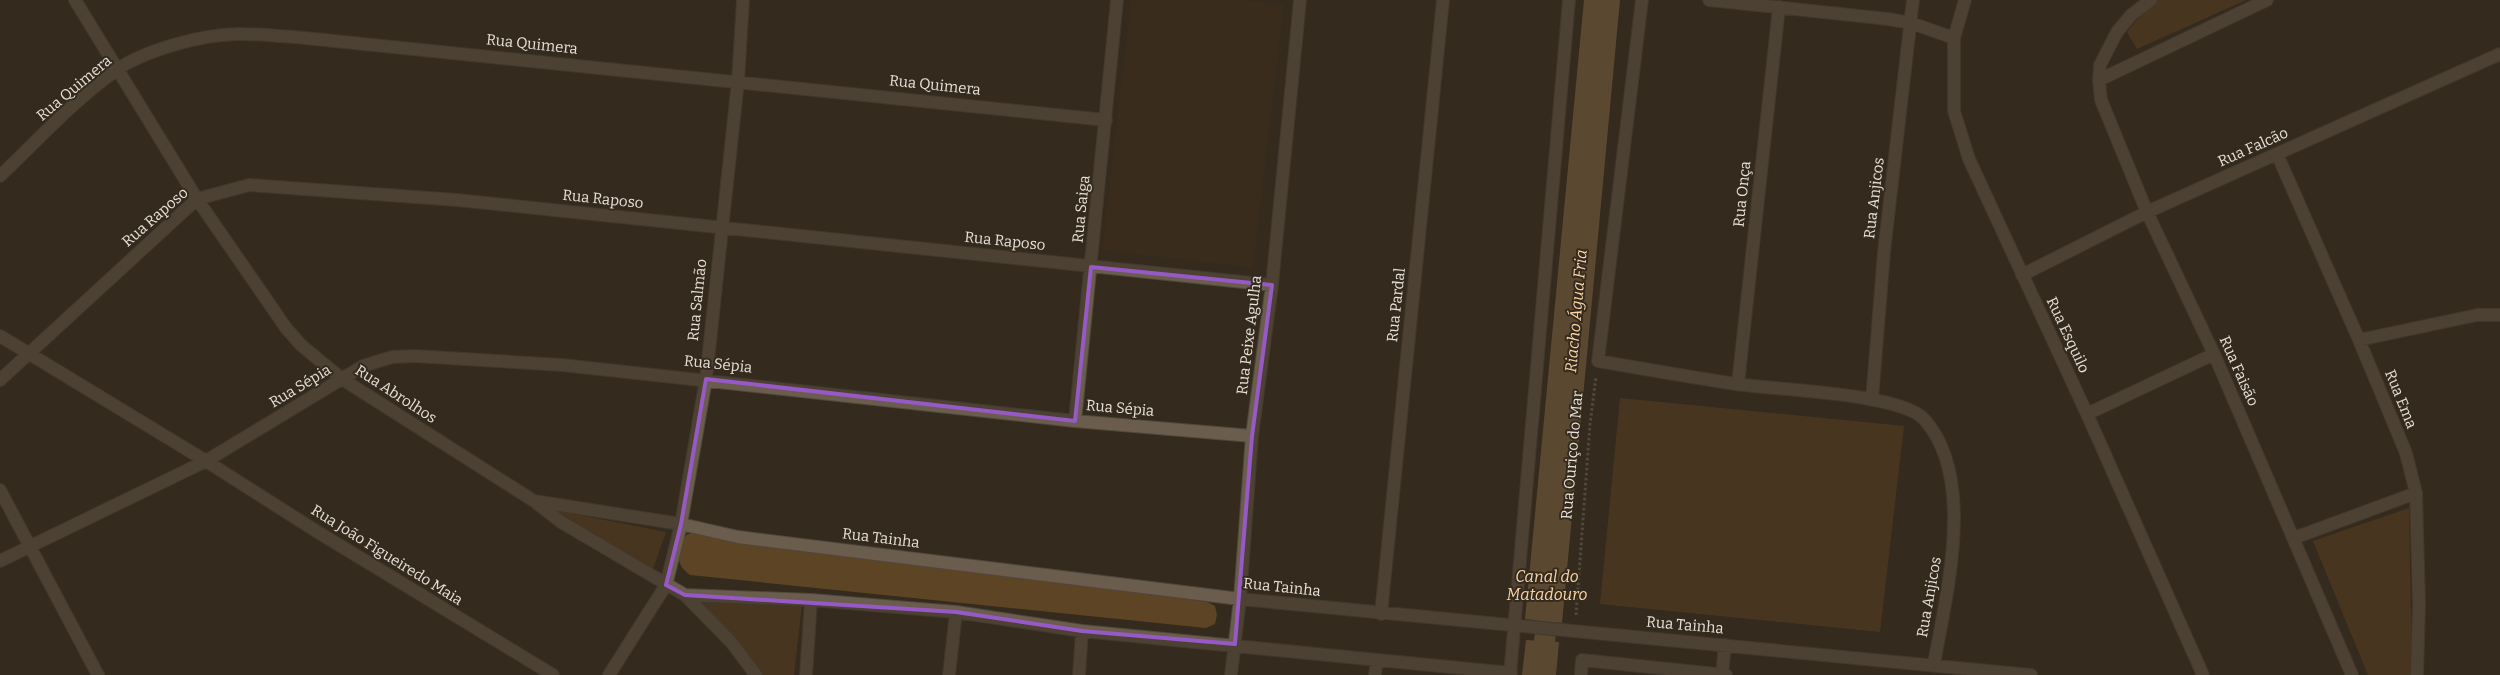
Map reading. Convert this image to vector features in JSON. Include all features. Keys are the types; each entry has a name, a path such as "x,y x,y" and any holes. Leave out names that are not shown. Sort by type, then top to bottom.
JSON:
{"street":[{"name":"Rua Abrolhos","path":"75,0 116,70 197,199 286,328 301,345 342,379 534,501 561,522 685,595 731,642 756,675"},
{"name":"Rua Salmão","path":"609,675 666,585 681,524 706,379 720,228 738,80 743,0"},
{"name":"Rua Saiga","path":"1075,421 1117,0"},
{"name":"Rua Peixe Agulha","path":"1231,675 1240,599 1252,436 1272,285 1300,0"},
{"name":"Rua Pardal","path":"1381,614 1443,0"},
{"path":"685,595 811,600 956,612 1082,631 1234,644 1510,674 1518,627 1569,0"},
{"path":"1598,361 1642,0"},
{"path":"1709,0 1911,23 1954,38"},
{"name":"Rua Anjicos","path":"1872,400 1884,252 1911,23 1912,0"},
{"name":"Rua Esquilo","path":"1965,0 1954,38 1954,112 1969,159 2087,414 2203,675"},
{"name":"Rua Faisão","path":"2151,0 2131,15 2117,32 2100,65 2101,100 2147,212 2214,354 2352,675"},
{"path":"2099,80 2267,0"},
{"name":"Rua Onça","path":"1738,384 1779,7"},
{"name":"Rua Quimera","path":"0,176 71,108 116,70 152,52 187,41 240,33 738,80 1106,120"},
{"name":"Rua Falcão","path":"2022,275 2147,212 2500,54"},
{"name":"Rua Ema","path":"2276,154 2359,340 2406,453 2416,493 2419,604 2418,675"},
{"name":"Rua Raposo","path":"0,380 197,199 250,185 457,200 1272,285"},
{"path":"2359,340 2477,315 2500,315"},
{"name":"Rua João Figueiredo Maia","path":"0,336 553,675"},
{"path":"2087,414 2214,354"},
{"name":"Rua Sépia","path":"206,461 342,379 376,361 392,356 562,364 1075,421 1252,436"},
{"name":"Rua Anjicos","path":"1598,361 1738,384 1872,400 1914,411 1933,432 1945,459 1955,506 1953,555 1934,664"},
{"path":"0,561 206,461"},
{"path":"0,490 98,675"},
{"path":"2294,538 2416,493"},
{"name":"Rua Tainha","path":"534,501 681,524 738,537 1240,599 1518,627 1934,664 2031,675"},
{"path":"806,675 811,600"},
{"path":"949,675 956,612"},
{"path":"1079,675 1082,631"},
{"path":"1722,675 1725,645"},
{"path":"1375,675 1377,660"},
{"path":"1581,675 1582,660 1624,670 1726,675"}],"path":[{"name":"Rua Ouriço do Mar","path":"1571,631 1590,424 1598,361"}],"highlighted area":[{"path":"1091,267 1272,285 1252,436 1235,644 1082,631 956,612 685,595 666,585 681,524 706,379 1075,421"}],"shaded area":[{"path":"1131,0 1241,0 1284,5 1253,268 1102,250"},
{"path":"2157,0 2246,0 2137,49 2127,32 2149,5"},
{"path":"1620,398 1904,426 1880,632 1600,604"},
{"path":"2409,508 2412,675 2368,675 2313,541"},
{"path":"549,509 666,532 652,572"},
{"path":"695,532 1207,602 1215,606 1217,615 1215,624 1206,628 690,575 681,566 679,551 686,535"},
{"path":"699,600 802,605 794,675 761,675"}],"water":[{"name":"Canal do Matadouro","path":"1584,0 1620,0 1562,623 1525,619"},
{"name":"Canal do Matadouro","path":"1526,640 1559,642 1556,675 1522,675"}],"waterway":[{"name":"Riacho Água Fria","path":"1540,675 1549,606"}]}
